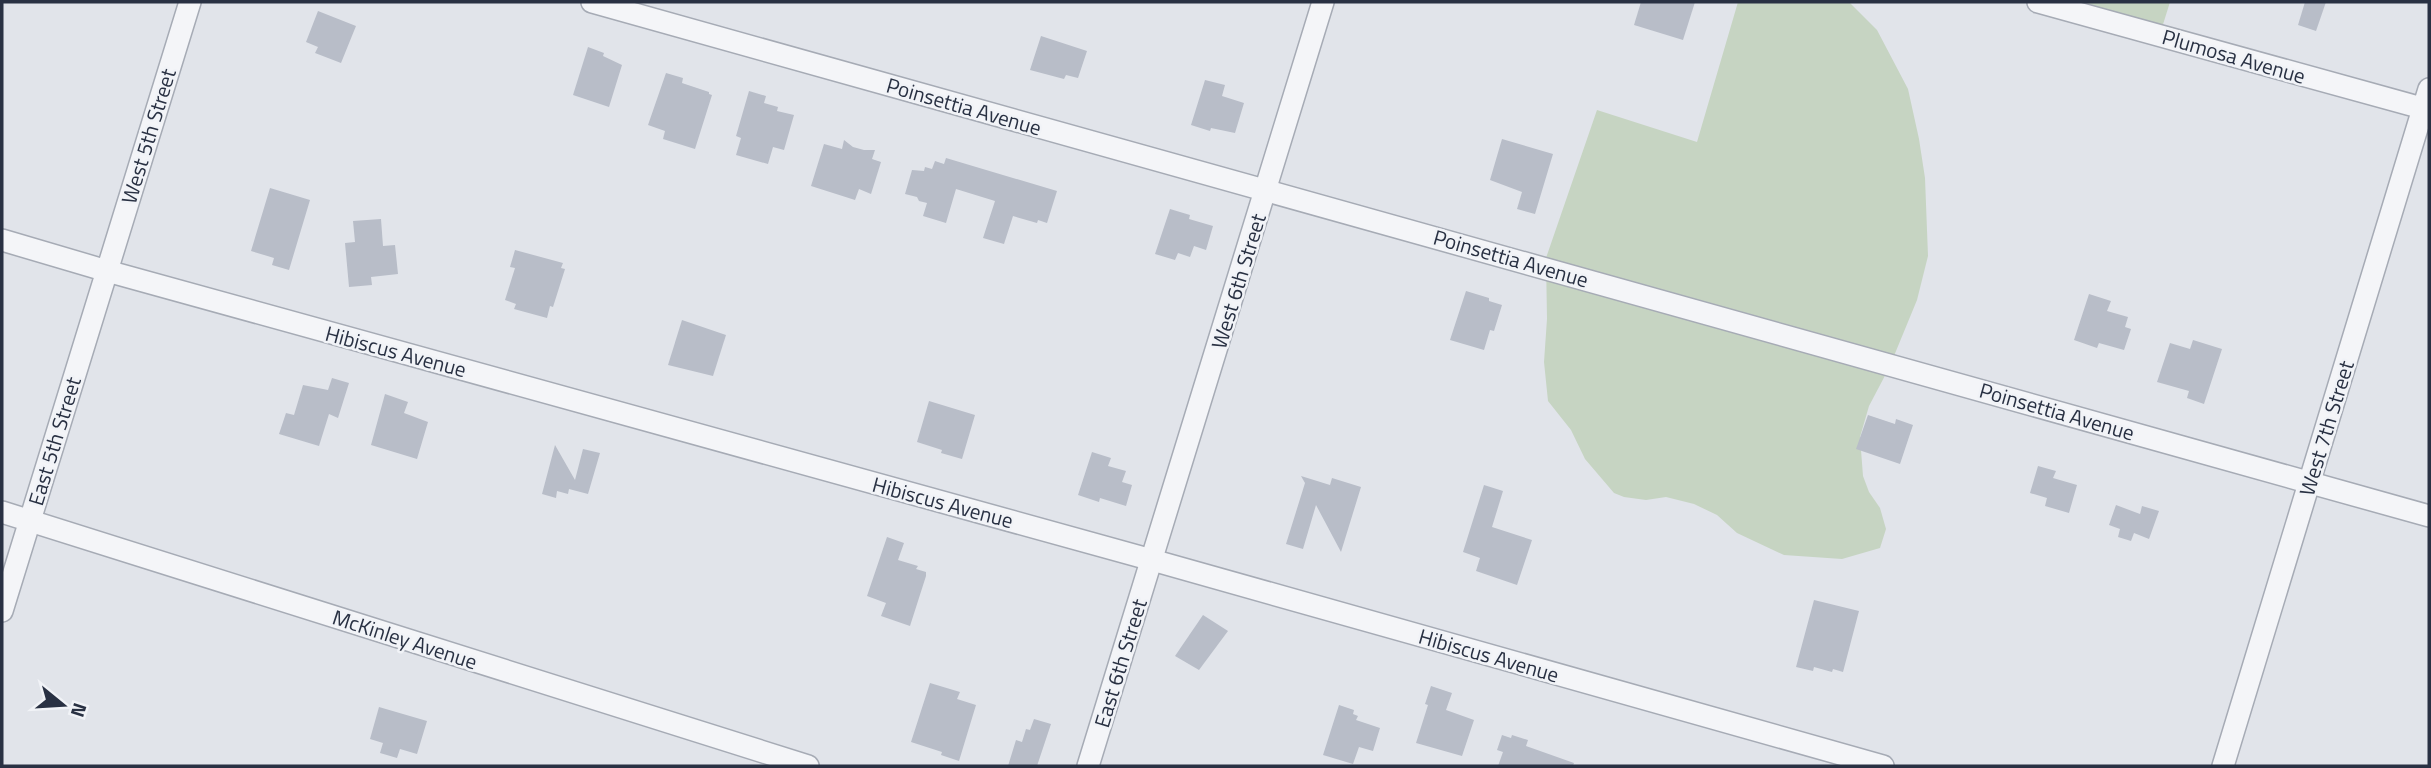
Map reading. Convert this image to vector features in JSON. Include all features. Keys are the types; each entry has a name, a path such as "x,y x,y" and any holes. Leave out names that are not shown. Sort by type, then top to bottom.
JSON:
{"street":[{"name":"West 5th Street","path":"107,271 190,2"},
{"name":"Poinsettia Avenue","path":"592,2 2429,516"},
{"name":"West 6th Street","path":"1152,560 1323,2"},
{"name":"Plumosa Avenue","path":"2038,2 2427,102"},
{"name":"West 7th Street","path":"2223,766 2427,102"},
{"name":"Hibiscus Avenue","path":"2,240 1883,766"},
{"name":"East 5th Street","path":"2,611 107,271"},
{"name":"McKinley Avenue","path":"2,512 808,766"},
{"name":"East 6th Street","path":"1088,766 1152,560"}],"green space":[{"path":"1738,2 1849,2 1877,30 1908,89 1919,139 1925,178 1928,256 1917,300 1889,368 1869,406 1860,437 1863,476 1869,492 1880,508 1886,529 1880,548 1842,559 1784,555 1737,533 1717,515 1694,504 1666,497 1646,500 1614,493 1585,459 1571,430 1548,401 1544,362 1547,319 1546,258 1597,110 1697,142"},
{"path":"2054,2 2170,2 2160,34"}],"building":[{"path":"1641,2 1695,2 1683,40 1634,25"},
{"path":"2305,2 2326,2 2316,31 2298,25"},
{"path":"318,11 356,26 341,63 315,53 318,47 306,42"},
{"path":"1041,36 1087,51 1078,78 1066,75 1064,79 1030,70"},
{"path":"588,47 604,53 603,56 622,65 609,107 573,95"},
{"path":"666,73 683,78 682,83 712,95 695,149 663,139 665,131 648,125"},
{"path":"1205,80 1225,85 1222,96 1244,103 1235,133 1211,128 1210,131 1191,125"},
{"path":"749,91 766,96 764,103 778,107 777,111 794,115 784,150 773,147 768,164 736,155 741,138 736,136"},
{"path":"1502,139 1553,154 1535,214 1517,209 1522,192 1490,180"},
{"path":"844,140 853,147 875,150 872,159 881,162 871,194 859,189 855,200 811,186 824,144 842,149"},
{"path":"946,158 1057,191 1047,223 1013,216 1004,244 983,238 995,201 956,189 946,223 923,216 927,203 905,194 912,170 924,171 925,167 932,169 935,161 944,164"},
{"path":"270,188 310,200 289,270 272,265 274,258 251,251"},
{"path":"1170,209 1190,215 1189,219 1213,226 1206,250 1194,246 1190,257 1178,253 1175,260 1155,254"},
{"path":"381,219 383,246 395,245 398,274 371,277 372,285 349,287 345,243 355,242 353,221"},
{"path":"515,250 563,263 561,268 565,269 547,318 514,309 516,304 505,300 515,268 510,267"},
{"path":"1466,291 1502,305 1494,331 1490,330 1484,350 1450,340"},
{"path":"2089,294 2111,301 2107,311 2128,317 2125,327 2131,329 2124,350 2099,343 2097,348 2074,340"},
{"path":"682,320 726,335 713,376 668,365"},
{"path":"2193,340 2222,349 2204,404 2187,398 2189,391 2157,382 2170,343 2190,349"},
{"path":"332,378 349,383 338,418 329,414 319,446 279,434 286,413 294,415 303,385 328,390"},
{"path":"385,394 408,402 404,413 428,422 417,459 371,445"},
{"path":"929,401 975,415 962,459 917,442"},
{"path":"1868,415 1895,424 1896,419 1913,425 1900,464 1856,449"},
{"path":"555,445 575,480 583,449 600,453 588,494 569,489 568,494 557,491 556,498 542,494"},
{"path":"1092,452 1111,458 1108,466 1126,471 1122,482 1132,485 1126,506 1100,498 1099,502 1078,495"},
{"path":"2038,466 2056,471 2053,478 2077,485 2069,513 2045,506 2047,498 2030,493"},
{"path":"1301,476 1330,485 1332,478 1361,487 1341,552 1316,505 1303,549 1286,544 1305,483"},
{"path":"1484,485 1503,491 1492,527 1532,540 1517,585 1476,571 1480,558 1463,552"},
{"path":"2116,505 2140,514 2142,506 2159,511 2149,539 2134,533 2131,541 2118,537 2120,529 2109,525"},
{"path":"887,537 904,543 898,560 918,566 916,569 926,572 910,626 881,616 886,603 867,596"},
{"path":"1814,600 1859,611 1843,672 1814,667 1813,671 1796,667"},
{"path":"1203,615 1228,631 1199,670 1175,656"},
{"path":"930,683 960,692 957,699 976,705 959,761 941,755 942,752 911,742"},
{"path":"1431,686 1452,693 1446,710 1474,720 1462,756 1416,743"},
{"path":"1339,705 1354,710 1353,714 1358,716 1356,720 1380,728 1373,751 1359,747 1353,764 1323,755"},
{"path":"379,707 427,721 417,754 400,749 397,758 380,753 383,743 370,739"},
{"path":"1034,719 1051,724 1037,766 1008,766 1016,740 1022,742 1026,729 1030,730"},
{"path":"1502,735 1528,740 1526,746 1574,763 1573,766 1498,766 1503,752 1497,750"}]}
